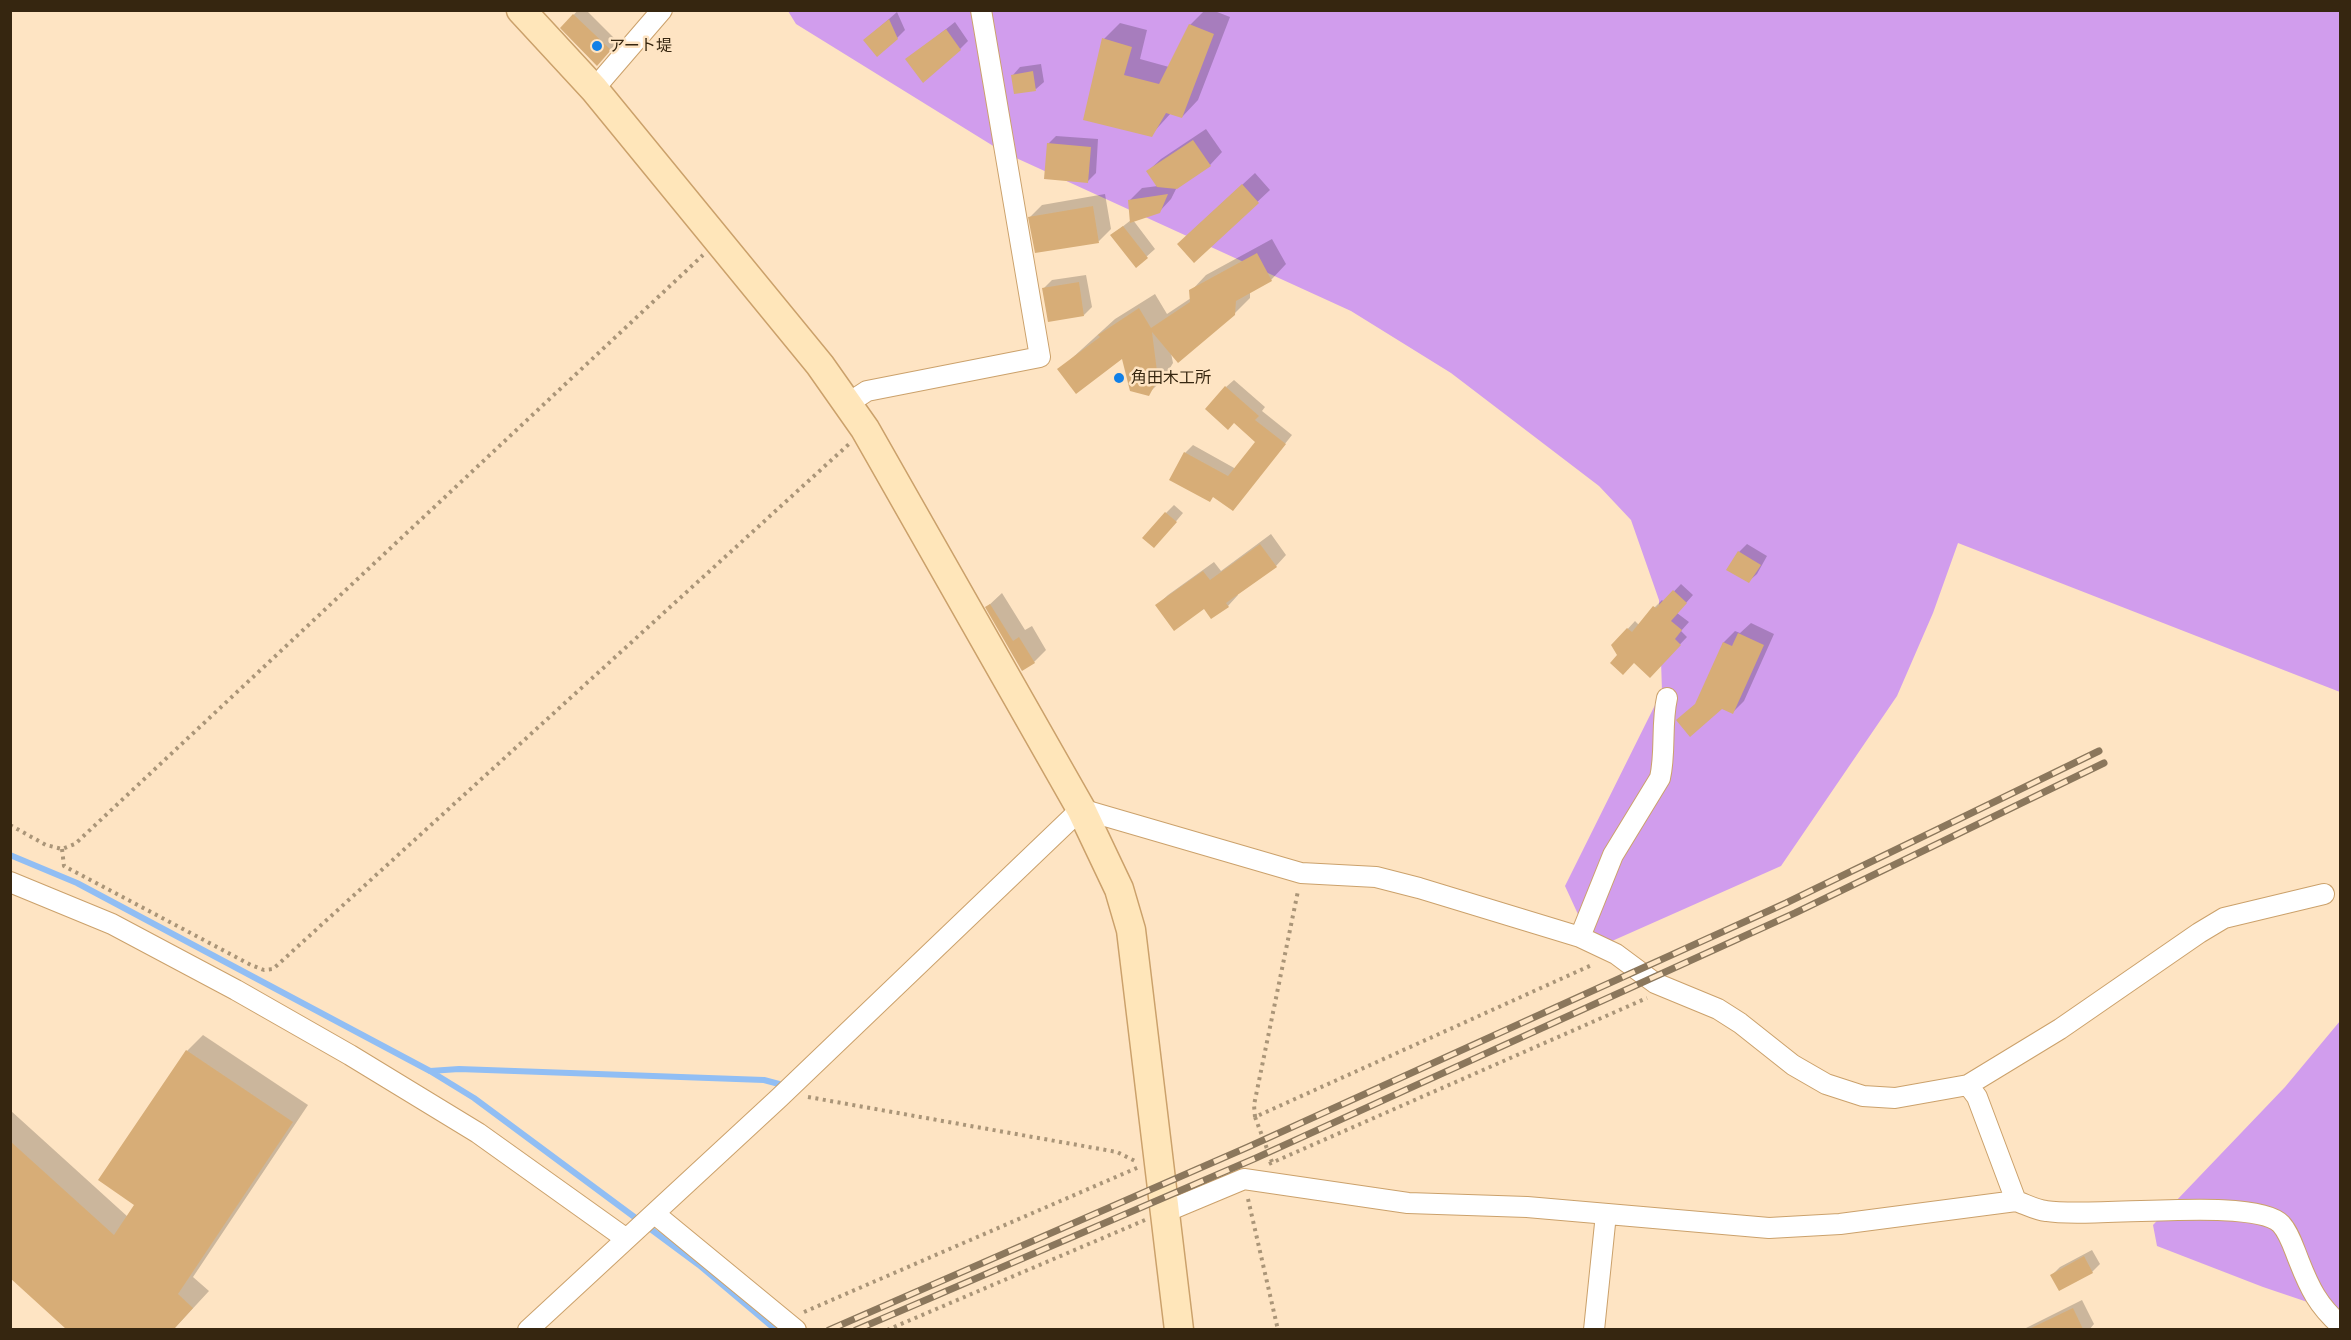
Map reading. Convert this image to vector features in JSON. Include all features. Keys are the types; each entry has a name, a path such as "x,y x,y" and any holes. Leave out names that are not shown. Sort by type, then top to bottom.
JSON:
{"street":[{"path":"521,10 594,88 719,240 820,365 865,429 1081,809 1119,889 1131,930 1179,1329"},
{"path":"594,88 662,10"},
{"path":"847,404 867,391 1040,357 981,10"},
{"path":"1580,937 1613,855 1660,778 1663,712 1667,698"},
{"path":"1081,809 1301,873 1376,877 1419,888 1580,937 1616,954 1655,983 1718,1009 1794,1065 1826,1084 1863,1096 1895,1098 1968,1085 2060,1029 2224,918 2324,894"},
{"path":"528,1329 779,1098 1081,809"},
{"path":"10,882 112,924 236,990 641,1225 790,1325"},
{"path":"1968,1085 1977,1097 2016,1201"},
{"path":"1165,1212 1244,1179 1408,1203 1527,1207 1769,1228 1840,1224 2016,1201 2046,1211 2117,1213 2200,1209 2255,1214 2280,1223 2290,1238 2308,1284 2324,1310 2340,1325"},
{"path":"1594,1329 1606,1214"}],"path":[{"path":"10,825 46,845 62,849 75,844 719,240"},
{"path":"62,849 64,866 251,965 264,970 273,969 865,429"},
{"path":"1272,1162 1255,1117 1254,1105 1301,873"},
{"path":"1255,1117 1616,954"},
{"path":"1278,1329 1244,1179 1272,1162 1668,989"},
{"path":"779,1098 812,1097 1117,1152 1144,1165 790,1325"},
{"path":"887,1329 1165,1212"}],"shaded area":[{"path":"788,11 2340,11 2340,692 1958,543 1933,613 1897,696 1781,866 1594,949 1565,886 1662,691 1659,600 1631,520 1599,486 1451,373 1351,311 1003,152 796,24"},
{"path":"2340,1021 2340,1313 2263,1287 2157,1246 2153,1225 2285,1087"}],"building":[{"path":"573,14 611,50 597,66 560,28"},
{"path":"889,19 898,39 877,57 863,40"},
{"path":"1189,24 1214,34 1182,118 1166,113 1152,137 1083,120 1102,38 1132,47 1124,75 1159,84"},
{"path":"946,29 961,50 923,83 905,59"},
{"path":"1033,71 1036,91 1014,94 1011,75"},
{"path":"1193,140 1211,166 1177,189 1157,187 1146,171"},
{"path":"1047,143 1091,147 1088,183 1044,179"},
{"path":"1242,184 1259,203 1194,263 1177,244"},
{"path":"1168,194 1160,213 1130,223 1128,200"},
{"path":"1093,206 1099,243 1035,253 1028,217"},
{"path":"1123,226 1148,258 1136,268 1110,235"},
{"path":"1257,253 1272,281 1236,301 1235,315 1178,363 1152,332 1158,379 1149,396 1130,391 1122,359 1076,394 1057,369 1100,337 1098,335 1139,308 1151,328 1190,302 1189,290"},
{"path":"1079,282 1084,316 1048,322 1042,288"},
{"path":"1225,386 1259,416 1255,420 1286,444 1233,511 1213,497 1210,502 1169,480 1184,452 1228,476 1255,442 1234,423 1228,430 1205,409"},
{"path":"1165,512 1177,522 1154,548 1142,538"},
{"path":"1260,544 1277,567 1226,603 1229,607 1211,619 1204,609 1174,631 1155,605 1203,571 1210,580"},
{"path":"1738,551 1761,565 1749,583 1726,570"},
{"path":"1673,590 1687,603 1671,621 1682,630 1675,639 1681,645 1650,678 1634,663 1623,675 1610,663 1617,655 1611,645 1627,628 1632,632 1653,606 1656,608"},
{"path":"990,604 1013,641 1019,637 1035,663 1022,671 985,607"},
{"path":"1738,633 1764,645 1733,714 1722,709 1690,737 1676,720 1695,704 1723,642 1732,646"},
{"path":"186,1050 293,1122 178,1294 193,1308 174,1329 66,1329 10,1278 10,1141 114,1235 134,1205 98,1180"},
{"path":"2084,1256 2093,1273 2059,1291 2050,1275"},
{"path":"2073,1308 2083,1329 2029,1329"}],"waterway":[{"path":"10,855 77,883 430,1071 474,1098 699,1265 776,1330"},
{"path":"430,1071 459,1069 764,1080 779,1084"}],"railway":[{"path":"829,1330 1248,1147 1786,903 2099,751"},
{"path":"856,1330 1256,1158 1795,913 2104,763"}],"place":[{"name":"アート堤","path":"597,46"},
{"name":"角田木工所","path":"1119,378"}]}
